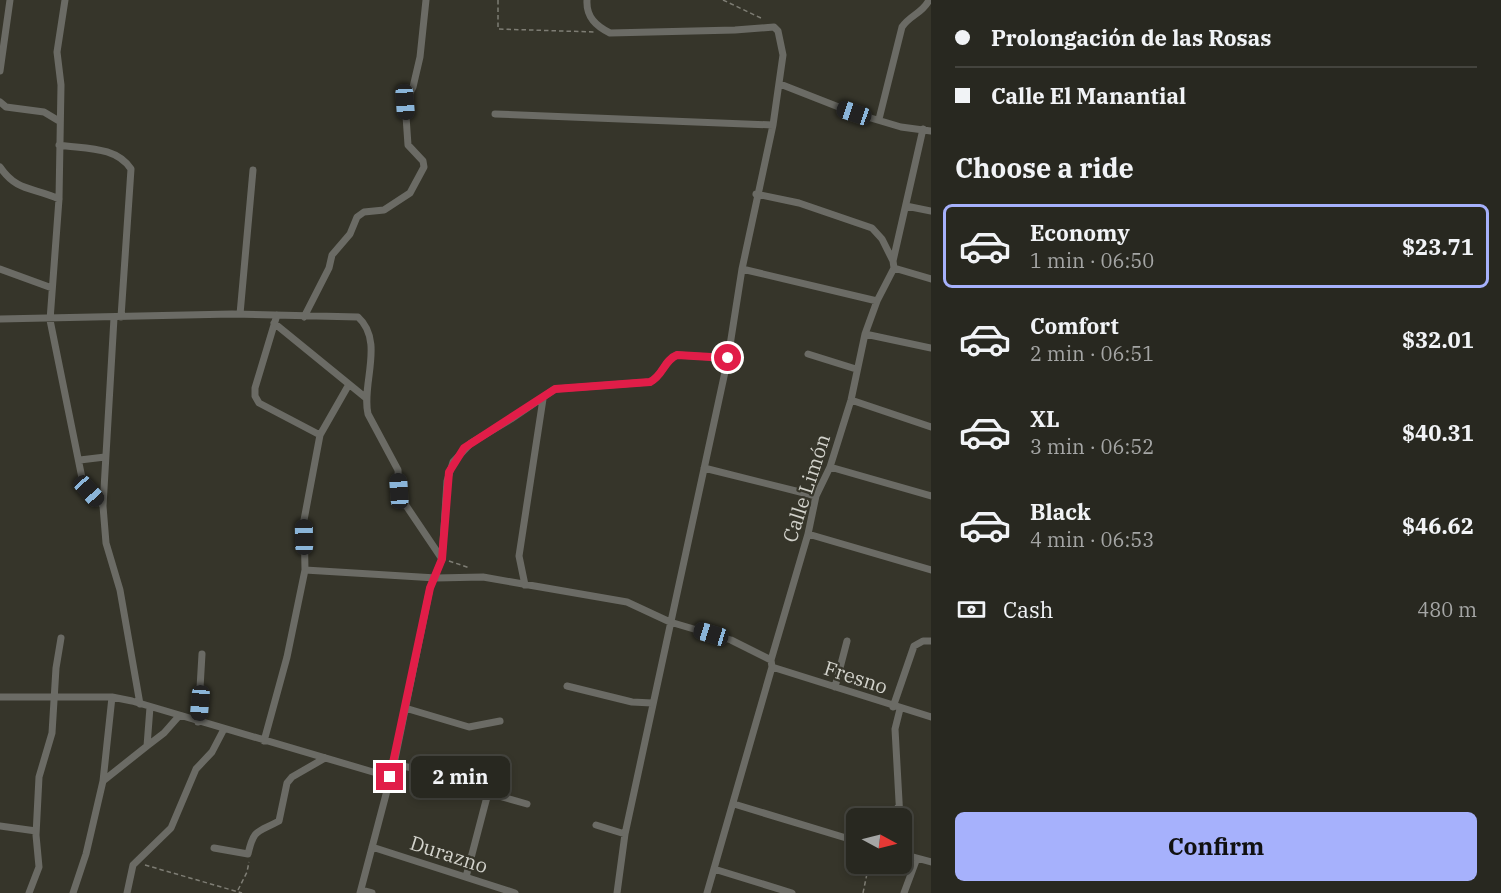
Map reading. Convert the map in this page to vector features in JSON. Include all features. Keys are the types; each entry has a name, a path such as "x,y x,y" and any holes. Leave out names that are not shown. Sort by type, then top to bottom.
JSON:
{"street":[{"path":"0,71 10,0"},
{"path":"65,0 57,52 61,85 59,199 50,320 82,478 103,506"},
{"path":"304,317 329,268 332,255 350,234 357,217 364,213 384,210 410,194 424,167 423,161 408,145 405,102 412,87 420,57 426,0"},
{"path":"587,0 588,13 597,26 610,33 774,27 778,31 783,55 773,125 756,195 728,358 652,703 625,834 617,893"},
{"path":"879,119 894,65 900,32 905,22 921,11 929,0"},
{"path":"780,84 817,100 901,127 927,130"},
{"path":"0,102 6,106 44,112 59,121"},
{"path":"495,114 773,125"},
{"name":"Calle Limón","path":"707,893 734,804 808,534 816,496 830,467 851,400 856,369 877,301 894,265 906,206 927,130"},
{"path":"59,146 111,152 125,160 131,169 105,457 103,506 106,543 120,590 140,704"},
{"path":"0,167 15,185 39,190 59,199"},
{"path":"240,314 253,170"},
{"path":"756,195 799,203 872,228 882,239 894,265 931,279"},
{"path":"906,206 931,211"},
{"path":"0,269 52,288"},
{"path":"742,269 877,301"},
{"path":"0,319 50,320 240,314 358,317 366,328 371,359 366,398 368,414 398,470 399,491 405,504 442,559"},
{"path":"277,315 255,388 255,396 260,403 320,435"},
{"path":"274,323 348,386 366,398"},
{"path":"866,334 931,348"},
{"path":"808,354 856,369"},
{"path":"372,893 360,891 394,764 430,588 442,559 447,481 450,467 458,454 471,443 558,388 654,381 670,358 677,355 728,358"},
{"path":"264,741 287,657 305,570 304,520 320,435 348,386"},
{"path":"525,585 519,556 543,399"},
{"path":"851,400 931,427"},
{"path":"80,460 105,457"},
{"path":"830,467 931,496"},
{"path":"704,468 816,496"},
{"path":"808,534 931,570"},
{"name":"Fresno","path":"305,570 436,578 483,577 627,602 670,622 731,640 772,663 835,687 931,717"},
{"path":"29,893 39,867 36,831 39,777 52,733 56,668 62,638"},
{"path":"835,687 847,641"},
{"path":"898,807 895,729 897,708 914,646 923,641 931,641"},
{"path":"198,722 202,654"},
{"path":"567,686 632,702 652,703"},
{"path":"0,697 112,697 390,777"},
{"path":"73,893 86,854 103,781 112,697"},
{"path":"147,746 150,707"},
{"path":"405,708 470,727 500,721"},
{"path":"103,781 164,733 179,716"},
{"path":"127,893 131,869 136,861 171,828 196,769 212,752 224,729"},
{"path":"214,848 248,854 252,835 258,829 279,821 287,783 292,777 325,758"},
{"path":"394,764 453,777 488,793 527,804"},
{"path":"466,877 488,793"},
{"path":"734,804 846,838"},
{"path":"596,825 625,834"},
{"path":"0,826 36,831"},
{"name":"Durazno","path":"372,848 515,893"},
{"path":"912,857 931,862"},
{"path":"904,893 917,858"},
{"path":"714,869 792,893"}],"path":[{"path":"498,0 498,28 610,33"},
{"path":"723,0 774,27"},
{"path":"442,559 469,567 483,577"},
{"path":"237,891 247,872 248,854"},
{"path":"136,861 242,893"},
{"path":"862,893 867,874"}],"route":[{"path":"390,777 430,588 442,559 447,481 450,467 458,454 471,443 543,399 555,389 654,381 670,358 677,355 728,358"}]}
